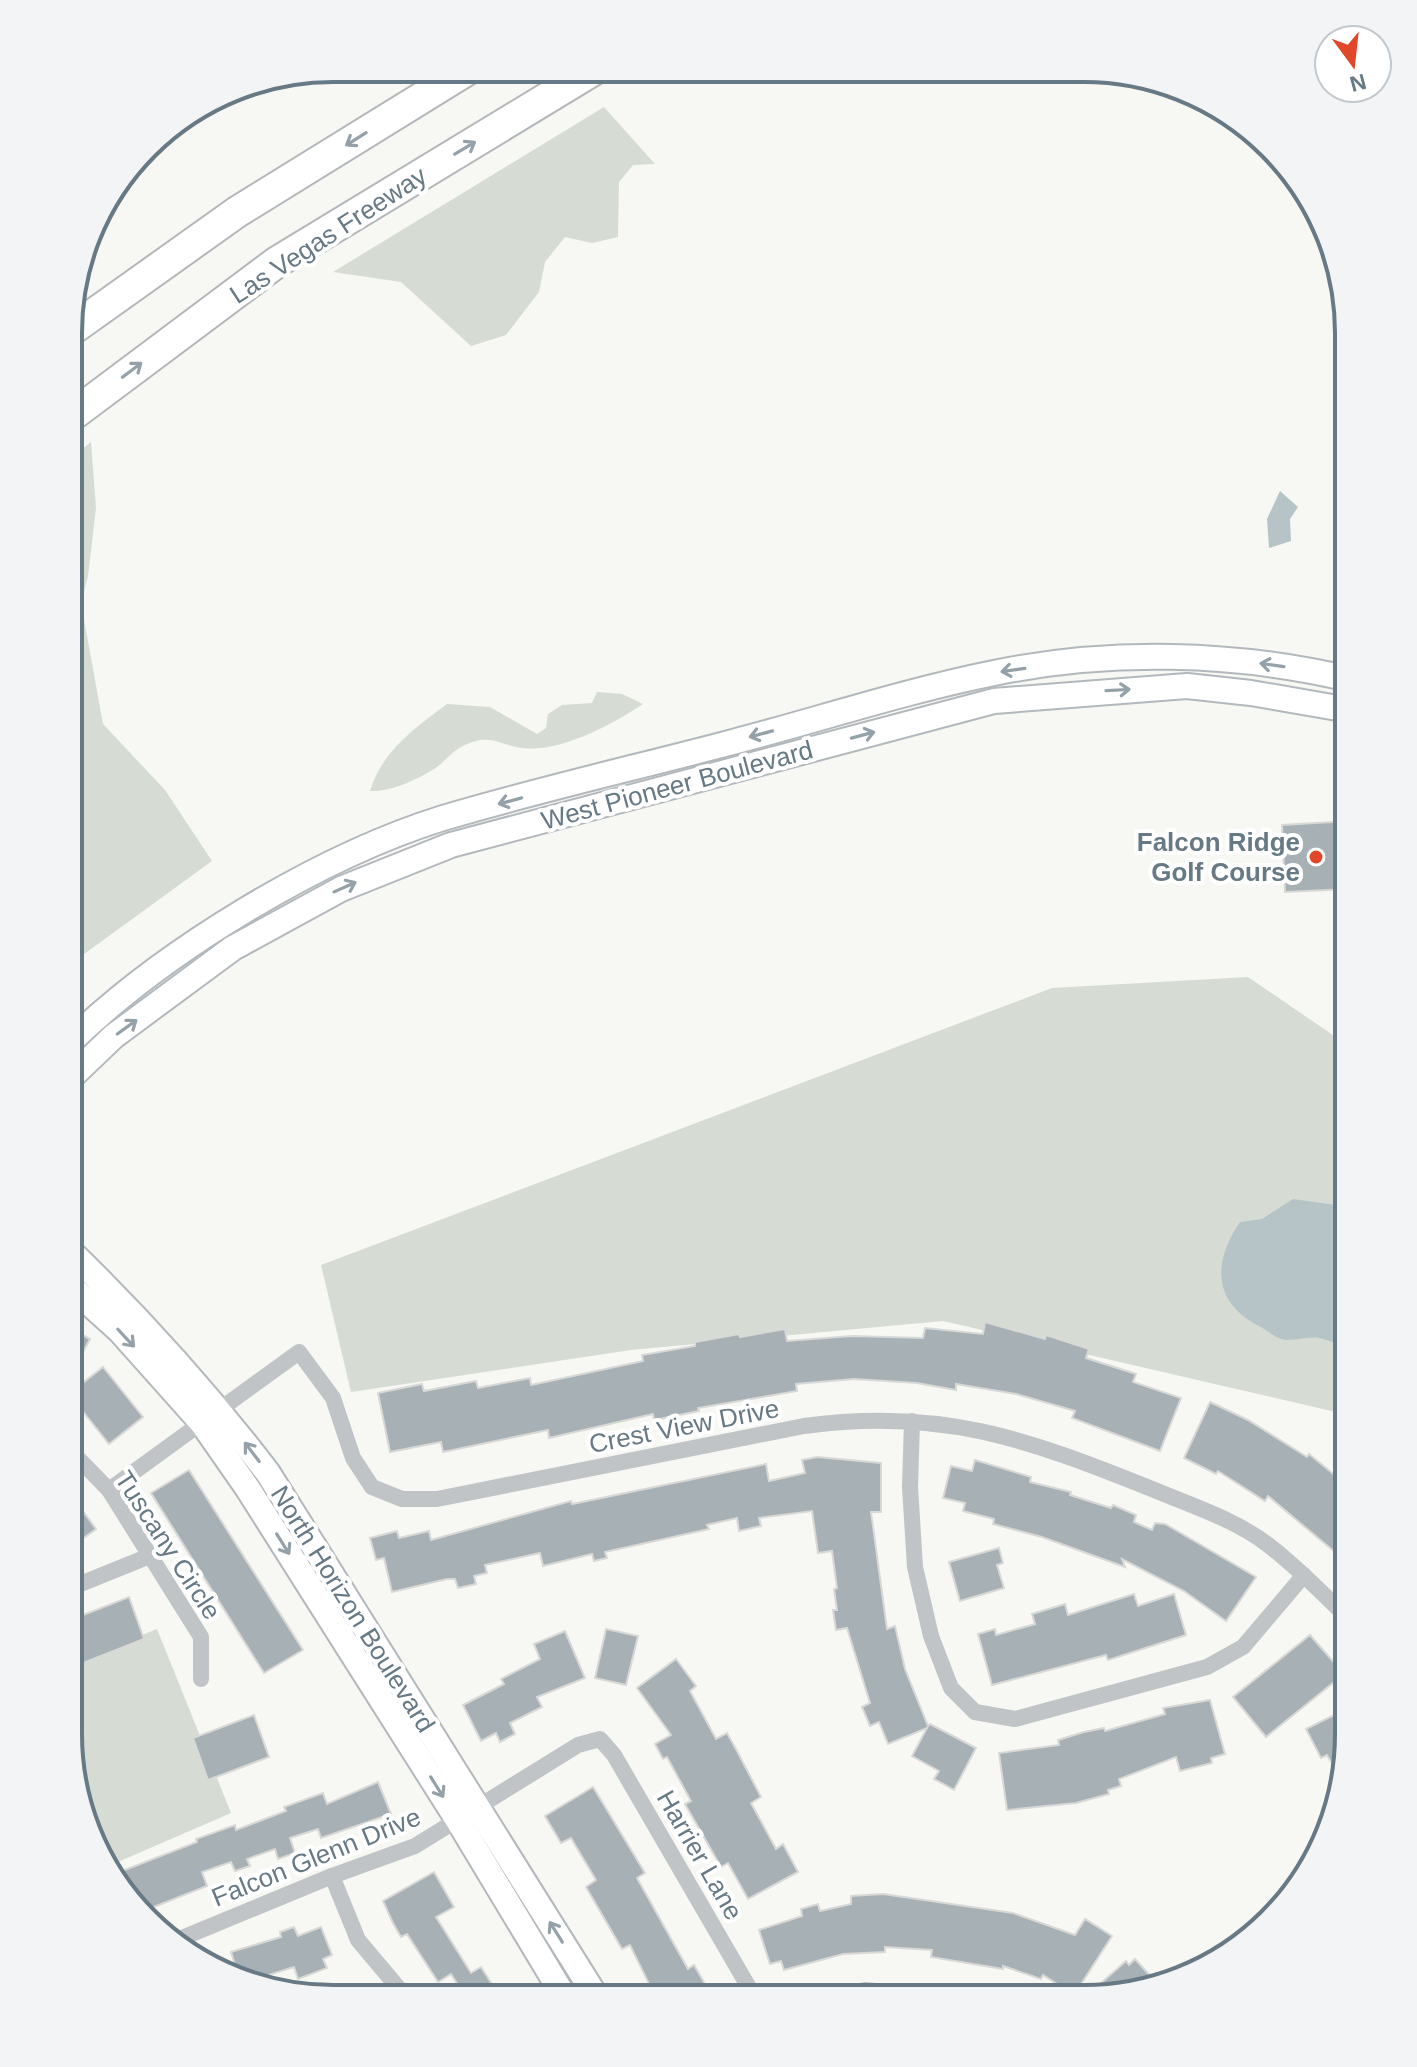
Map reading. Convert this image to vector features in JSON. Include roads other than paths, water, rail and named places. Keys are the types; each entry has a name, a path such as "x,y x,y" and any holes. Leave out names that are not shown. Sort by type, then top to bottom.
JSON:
{"highway":[{"path":"83,322 237,212 447,82"},
{"name":"Las Vegas Freeway","path":"82,408 277,262 574,82"}],"main road":[{"name":"West Pioneer Boulevard","path":"82,1030 101,1012 228,920 330,865 440,819 995,672 1096,659 1192,657 1261,664 1335,677"},
{"name":"West Pioneer Boulevard","path":"82,1067 114,1036 233,948 341,889 451,845 994,701 1187,686 1335,708"},
{"name":"North Horizon Boulevard","path":"82,1263 137,1317 211,1417"},
{"name":"North Horizon Boulevard","path":"82,1297 268,1473 469,1815 558,1985"},
{"name":"North Horizon Boulevard","path":"469,1815 588,1985"}],"street":[{"name":"Crest View Drive","path":"109,1490 299,1352 333,1398 353,1458 372,1487 402,1499 437,1499 804,1426 862,1418 912,1421 983,1430 1047,1447 1211,1513 1265,1542 1334,1604"},
{"path":"912,1421 910,1487 915,1567 931,1636 951,1688 975,1712 1015,1719 1207,1667 1243,1647 1304,1575"},
{"name":"Tuscany Circle","path":"82,1462 109,1490 201,1637 201,1679"},
{"path":"82,1583 152,1555"},
{"name":"Falcon Glenn Drive","path":"185,1937 332,1876 415,1846 578,1745 600,1739"},
{"name":"Harrier Lane","path":"600,1739 614,1755 747,1985"},
{"path":"332,1876 358,1940 396,1985"}],"place":[{"name":"Falcon Ridge Golf Course","path":"1316,857"}]}
